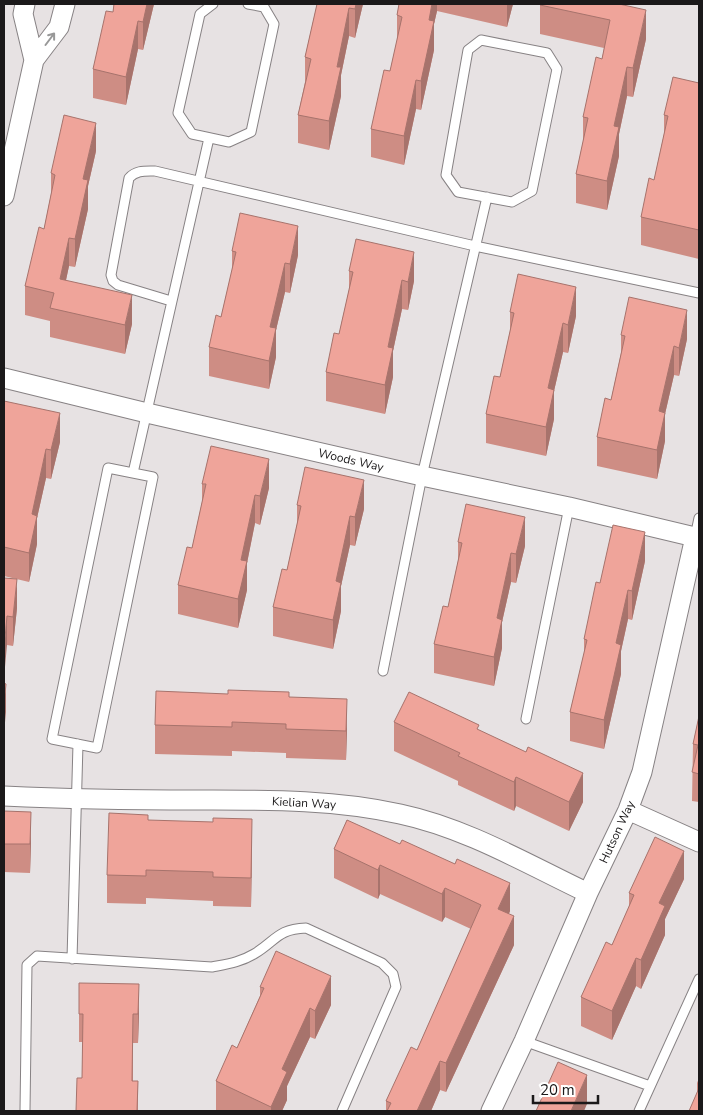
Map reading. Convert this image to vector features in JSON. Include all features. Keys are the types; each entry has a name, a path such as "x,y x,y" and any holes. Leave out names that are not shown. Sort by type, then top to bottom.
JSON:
{"street":[{"path":"25,4 23,14 34,60"},
{"path":"4,196 34,60 59,27 65,4"},
{"name":"Woods Way","path":"4,378 422,476 569,506 697,538"},
{"name":"Hutson Way","path":"491,1111 524,1041 588,893 628,810 642,772 697,538"},
{"name":"Kielian Way","path":"4,796 77,800 254,800 360,806 402,814 457,831 588,893"},
{"path":"628,810 699,842"}],"lane":[{"path":"213,4 200,14 178,113 192,134 229,142 251,132 274,24 264,7 248,4"},
{"path":"481,40 547,53 557,70 532,191 512,202 487,198 458,192 446,175 468,50 481,40"},
{"path":"133,473 209,138"},
{"path":"172,301 118,285 110,276 129,178 141,171 155,171 475,246 699,293"},
{"path":"383,671 422,476 487,198"},
{"path":"108,468 153,477 97,748 78,744 52,738 108,468"},
{"path":"526,719 569,506"},
{"path":"697,538 699,518"},
{"path":"72,959 78,744"},
{"path":"24,1111 27,965 37,956 212,967 239,961 255,954 281,933 294,928 306,928 382,963 393,974 396,987 342,1111"},
{"path":"639,1111 699,979"},
{"path":"524,1041 650,1086"}],"building":[{"path":"114,4 147,4 143,22 138,21 126,77 93,69 106,11 113,12"},
{"path":"317,4 356,4 355,9 349,8 337,67 341,67 329,121 298,115 311,59 305,57"},
{"path":"399,4 432,4 429,20 434,21 421,81 416,80 404,136 371,129 384,70 390,71 402,17 397,15"},
{"path":"540,4 619,4 646,10 633,68 627,67 614,126 619,127 607,181 576,174 588,118 583,117 596,57 602,59 610,20"},
{"path":"673,77 699,83 699,230 641,217 649,178 654,180 668,116 664,115"},
{"path":"64,115 96,123 83,179 88,180 75,239 69,238 60,279 132,295 125,325 50,308 54,293 25,286 39,227 44,229 55,175 51,173"},
{"path":"240,213 298,226 290,264 285,263 270,327 276,328 269,361 209,347 216,315 221,317 236,252 232,251"},
{"path":"356,239 414,252 408,282 402,280 388,347 393,348 385,385 326,372 334,333 339,334 353,272 349,271"},
{"path":"518,274 576,287 568,325 563,323 548,388 554,390 546,427 486,414 494,376 500,377 514,313 510,312"},
{"path":"629,297 687,310 679,348 674,346 659,411 665,413 657,450 597,437 605,398 611,400 625,336 621,335"},
{"path":"4,401 60,413 51,450 46,449 32,514 37,516 29,553 4,547"},
{"path":"211,446 269,459 260,496 255,495 241,560 247,561 238,599 178,585 187,547 192,548 206,484 202,484"},
{"path":"305,467 364,480 355,517 350,516 336,581 341,583 333,620 273,607 282,569 287,570 301,506 297,505"},
{"path":"466,504 525,517 516,554 511,553 497,618 502,620 494,657 434,644 443,606 448,607 462,543 458,542"},
{"path":"613,525 645,532 632,591 628,590 616,643 621,645 604,720 570,712 587,640 584,639 596,582 600,583"},
{"path":"4,578 17,579 13,617 7,616 4,649"},
{"path":"4,683 6,684 4,704"},
{"path":"228,690 289,692 289,697 347,699 346,731 286,729 286,724 232,722 232,727 155,725 156,691 228,694"},
{"path":"409,692 479,725 477,729 526,752 528,747 583,773 569,802 516,777 514,782 458,756 460,753 394,722"},
{"path":"699,716 699,774 692,772 698,745 693,744"},
{"path":"4,811 31,812 30,844 4,844"},
{"path":"109,813 148,815 148,820 213,822 213,818 252,819 251,878 213,877 213,872 146,870 146,876 107,875"},
{"path":"347,820 400,844 402,840 455,864 457,859 510,883 498,909 514,916 446,1063 440,1061 417,1111 387,1111 391,1103 386,1101 411,1047 417,1050 481,905 445,888 442,894 380,865 378,870 334,849"},
{"path":"655,837 684,851 659,903 665,906 641,960 636,958 612,1011 581,997 606,942 612,945 634,895 629,893"},
{"path":"276,951 331,976 315,1011 310,1008 282,1069 287,1072 271,1107 216,1081 232,1045 237,1048 264,988 260,987"},
{"path":"79,983 139,984 138,1014 133,1014 132,1081 138,1081 137,1111 76,1111 77,1078 82,1078 83,1014 79,1014"},
{"path":"558,1062 587,1075 571,1111 536,1111"},
{"path":"699,1088 699,1111 689,1111"}]}
